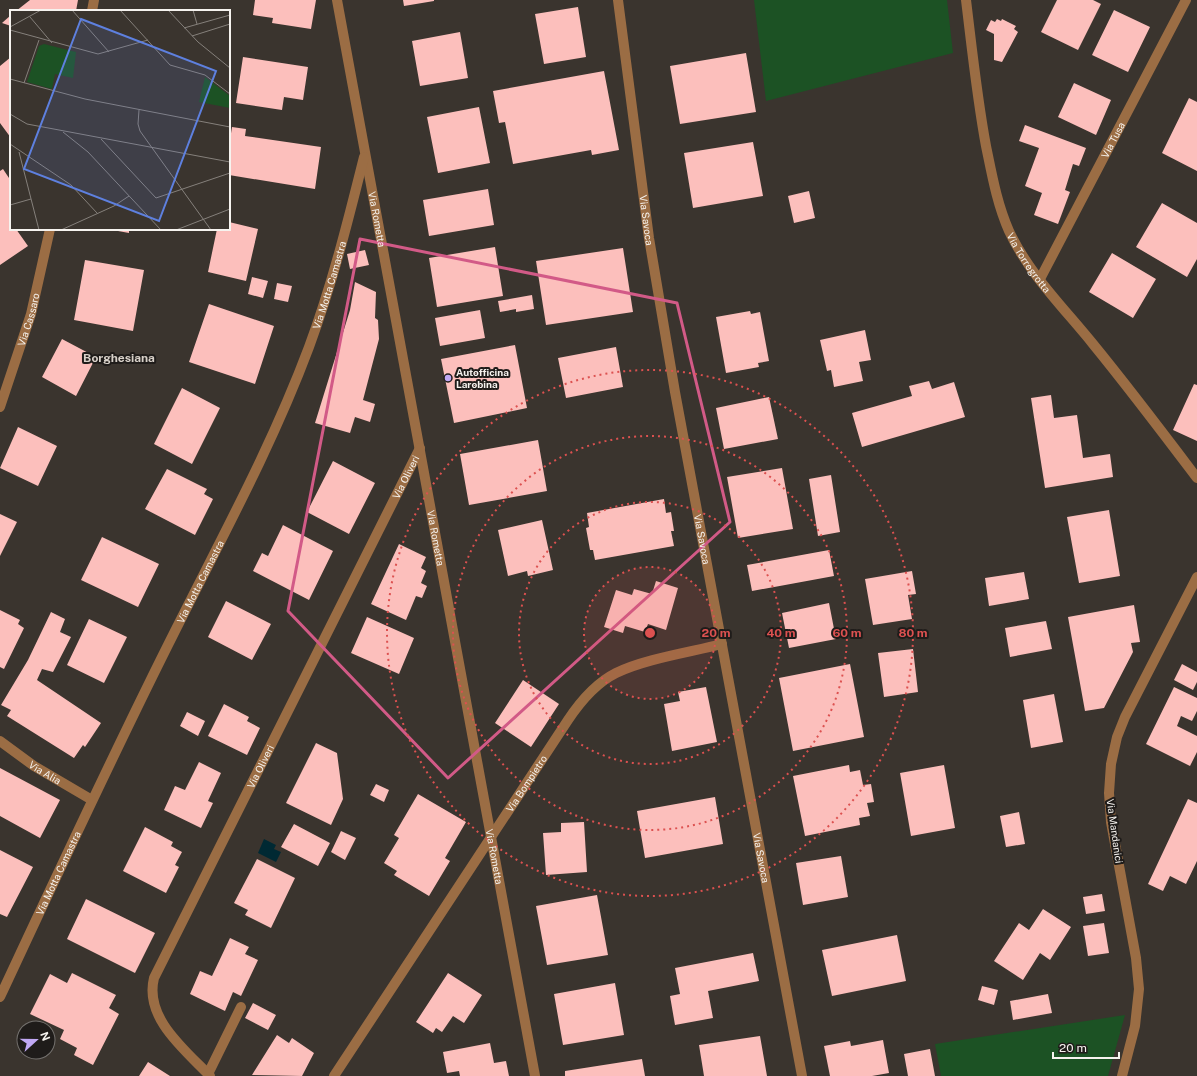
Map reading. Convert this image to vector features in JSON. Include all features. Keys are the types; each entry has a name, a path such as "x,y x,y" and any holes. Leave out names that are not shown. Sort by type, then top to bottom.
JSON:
{"street":[{"path":"92,10 94,0"},
{"name":"Via Rometta","path":"337,0 536,1076"},
{"name":"Via Savoca","path":"618,0 639,169 660,305 802,1076"},
{"name":"Via Torregrotta","path":"966,0 982,119 996,193 1005,220 1015,242 1040,279 1131,391 1197,478"},
{"name":"Via Tusa","path":"1040,279 1186,0"},
{"name":"Via Motta Camastra","path":"0,997 92,800 256,471 293,389 325,302 365,153"},
{"name":"Via Cassaro","path":"0,407 31,314 50,230"},
{"name":"Via Oliveri","path":"209,1075 164,1026 152,995 154,978 420,448"},
{"name":"Via Mandanici","path":"1122,1076 1137,1016 1139,978 1112,822 1109,793 1111,764 1117,737 1125,717 1197,577"},
{"name":"Via Bompietro","path":"334,1076 581,702 606,679 625,669 722,644"},
{"name":"Via Alia","path":"0,741 34,766 92,800"},
{"path":"209,1075 241,1007"}],"highlighted area":[{"path":"360,239 677,303 730,522 448,778 288,611"}],"green space":[{"path":"754,0 947,0 953,53 766,101"},
{"path":"1125,1015 1108,1076 941,1076 935,1044"}],"water":[{"path":"264,839 276,845 274,849 281,852 276,862 258,853"}],"building":[{"path":"30,0 78,0 76,10 17,10"},
{"path":"255,0 316,0 311,29 272,23 273,18 253,15"},
{"path":"403,0 434,0 434,1 404,6"},
{"path":"1057,0 1093,0 1101,4 1078,50 1041,32"},
{"path":"578,7 586,57 544,64 535,14"},
{"path":"1114,10 1150,27 1128,72 1092,55"},
{"path":"10,16 10,26 2,23"},
{"path":"997,19 1001,21 1002,19 1016,26 1014,29 1018,32 1002,62 994,60 994,34 986,30 991,20 995,22"},
{"path":"460,32 468,78 420,86 412,41"},
{"path":"746,53 756,112 680,124 670,66"},
{"path":"243,57 308,67 303,100 284,97 282,110 236,103"},
{"path":"10,58 10,137 0,123 0,66"},
{"path":"604,71 619,150 592,155 591,150 513,164 505,122 499,123 493,91"},
{"path":"1074,83 1111,100 1096,135 1058,117"},
{"path":"1189,98 1197,102 1197,171 1162,153"},
{"path":"479,107 490,163 438,173 427,117"},
{"path":"1025,125 1086,148 1079,166 1073,164 1065,190 1070,192 1058,224 1034,215 1042,193 1025,186 1039,148 1019,141"},
{"path":"232,127 246,129 245,136 321,147 315,189 230,175 230,140"},
{"path":"753,142 763,196 693,208 684,153"},
{"path":"3,169 10,180 10,230 17,230 28,246 0,265 0,171"},
{"path":"488,189 494,225 429,236 423,200"},
{"path":"809,191 815,218 794,223 788,196"},
{"path":"1162,203 1197,223 1197,259 1187,277 1136,247"},
{"path":"230,222 258,229 246,281 208,272 217,230 230,230"},
{"path":"112,230 129,230 129,233"},
{"path":"495,247 503,296 437,307 429,258"},
{"path":"623,248 633,312 546,325 536,261"},
{"path":"365,250 369,265 350,269 347,254"},
{"path":"1112,253 1156,279 1133,318 1089,292"},
{"path":"85,260 144,270 133,331 74,320"},
{"path":"252,277 268,281 263,298 248,294"},
{"path":"355,282 376,292 375,318 378,320 379,339 363,400 375,404 370,422 355,417 350,433 315,423 350,310"},
{"path":"277,283 292,286 288,302 274,299"},
{"path":"532,295 534,309 516,312 516,309 500,312 498,301"},
{"path":"209,304 274,326 255,384 189,362"},
{"path":"480,310 485,338 440,346 435,318"},
{"path":"750,311 751,314 760,312 769,361 758,363 759,367 726,373 716,317"},
{"path":"865,330 871,360 859,362 863,381 834,387 831,370 827,371 820,340"},
{"path":"62,339 96,357 76,396 42,377"},
{"path":"515,345 527,408 454,423 441,359"},
{"path":"616,347 623,387 566,398 558,358"},
{"path":"929,381 932,389 954,382 965,417 862,447 852,413 912,396 909,386"},
{"path":"1194,384 1197,385 1197,441 1173,430"},
{"path":"182,388 220,408 192,464 154,444"},
{"path":"1051,395 1054,418 1077,415 1083,458 1110,454 1113,477 1045,488 1031,398"},
{"path":"769,397 778,439 724,449 716,408"},
{"path":"18,427 57,446 38,486 0,468"},
{"path":"538,440 547,491 469,505 460,454"},
{"path":"333,461 375,483 349,534 307,512"},
{"path":"782,468 793,529 738,538 727,477"},
{"path":"167,469 207,489 204,494 213,499 195,535 145,509"},
{"path":"831,475 840,532 818,536 809,479"},
{"path":"664,499 666,513 671,512 674,531 671,531 674,546 595,560 593,550 590,550 586,528 589,527 587,513"},
{"path":"1109,510 1120,576 1079,583 1067,517"},
{"path":"0,514 17,522 0,556"},
{"path":"542,520 553,570 528,576 527,571 508,576 498,530"},
{"path":"283,525 333,551 309,600 253,571 262,553 268,556"},
{"path":"102,537 159,564 138,607 81,580"},
{"path":"399,544 426,557 421,568 426,571 421,583 427,586 422,598 416,596 406,620 371,604"},
{"path":"829,550 834,576 752,591 747,565"},
{"path":"912,571 916,594 908,595 912,619 873,625 865,579"},
{"path":"1024,572 1029,599 989,606 985,578"},
{"path":"656,581 678,588 666,630 648,624 645,632 625,626 623,633 604,627 616,590 632,595 634,589 652,594"},
{"path":"226,601 271,624 252,660 208,637"},
{"path":"829,603 836,639 789,648 782,613"},
{"path":"1134,605 1140,642 1131,643 1133,652 1104,708 1085,711 1068,617"},
{"path":"0,610 20,620 18,624 24,628 4,669 0,667"},
{"path":"51,612 65,619 60,632 71,637 53,672 42,669 37,680 101,723 85,747 83,745 74,758 7,716 11,710 1,705 28,660"},
{"path":"367,617 414,638 399,674 351,653"},
{"path":"89,619 127,637 104,683 67,665"},
{"path":"1046,621 1052,649 1010,657 1005,628"},
{"path":"913,649 918,692 884,697 878,653"},
{"path":"850,664 864,737 793,751 779,678"},
{"path":"1182,664 1197,672 1197,682 1193,690 1174,680"},
{"path":"523,680 559,704 531,747 495,723"},
{"path":"706,687 717,742 672,751 664,704 680,701 678,692"},
{"path":"1174,687 1197,698 1197,711 1192,721 1181,716 1177,726 1197,736 1197,752 1190,766 1146,744"},
{"path":"1054,694 1063,742 1031,748 1023,700"},
{"path":"224,704 249,717 247,721 260,728 247,755 208,736"},
{"path":"187,712 205,721 198,736 180,726"},
{"path":"316,743 337,753 343,799 331,825 286,803"},
{"path":"199,762 221,773 208,801 213,803 201,828 164,810 175,786 185,790"},
{"path":"849,765 850,772 860,770 863,785 871,784 874,802 867,803 870,816 859,818 860,825 805,836 793,776"},
{"path":"944,765 955,828 911,836 900,773"},
{"path":"0,768 60,800 40,838 0,816"},
{"path":"376,784 389,790 384,802 370,795"},
{"path":"418,794 466,822 445,858 450,861 429,896 394,875 397,871 384,863 399,838 394,835"},
{"path":"715,797 723,844 645,858 637,811"},
{"path":"1188,799 1197,803 1197,861 1186,884 1170,876 1163,891 1148,884"},
{"path":"1019,812 1025,844 1006,847 1000,816"},
{"path":"584,822 587,872 546,875 543,833 561,832 561,823"},
{"path":"294,824 330,843 318,866 281,847"},
{"path":"145,827 173,842 171,846 182,852 175,865 179,867 166,893 123,871"},
{"path":"341,831 356,838 345,860 331,852"},
{"path":"0,850 33,867 7,917 0,914"},
{"path":"841,856 848,897 803,905 796,863"},
{"path":"257,859 295,878 271,928 245,915 248,910 234,903"},
{"path":"1102,894 1105,911 1086,914 1083,897"},
{"path":"597,895 608,955 547,965 536,906"},
{"path":"86,899 155,933 135,973 67,939"},
{"path":"1043,909 1071,927 1050,960 1040,953 1023,980 994,961 1019,923 1029,930"},
{"path":"1104,923 1109,953 1088,956 1083,926"},
{"path":"897,935 906,981 832,996 822,950"},
{"path":"230,938 249,947 245,954 258,960 241,996 233,992 225,1011 190,994 200,971 212,976"},
{"path":"753,953 759,981 708,991 713,1018 675,1025 670,996 680,994 675,968"},
{"path":"72,973 116,995 109,1008 119,1014 93,1065 74,1055 77,1048 60,1039 64,1030 56,1026 56,1020 43,1020 30,1014 50,974 67,983"},
{"path":"448,973 482,995 464,1023 453,1016 442,1032 436,1028 433,1033 416,1022"},
{"path":"615,983 624,1035 563,1045 554,994"},
{"path":"982,986 998,990 994,1005 978,1000"},
{"path":"1048,994 1052,1013 1013,1020 1010,1001"},
{"path":"253,1003 276,1015 268,1030 245,1018"},
{"path":"277,1035 289,1043 292,1038 314,1053 302,1076 252,1075"},
{"path":"760,1036 767,1076 704,1076 699,1045"},
{"path":"883,1040 889,1073 872,1076 830,1076 824,1046 850,1041 851,1046"},
{"path":"490,1043 494,1063 506,1061 509,1076 460,1076 459,1071 447,1073 443,1052"},
{"path":"930,1049 935,1076 908,1076 904,1054"},
{"path":"642,1059 645,1076 565,1076 565,1071"},
{"path":"148,1062 170,1076 139,1076"}],"place":[{"name":"Autofficina Larobina","path":"448,378"}],"district":[{"name":"Borghesiana","path":"119,358"}]}
